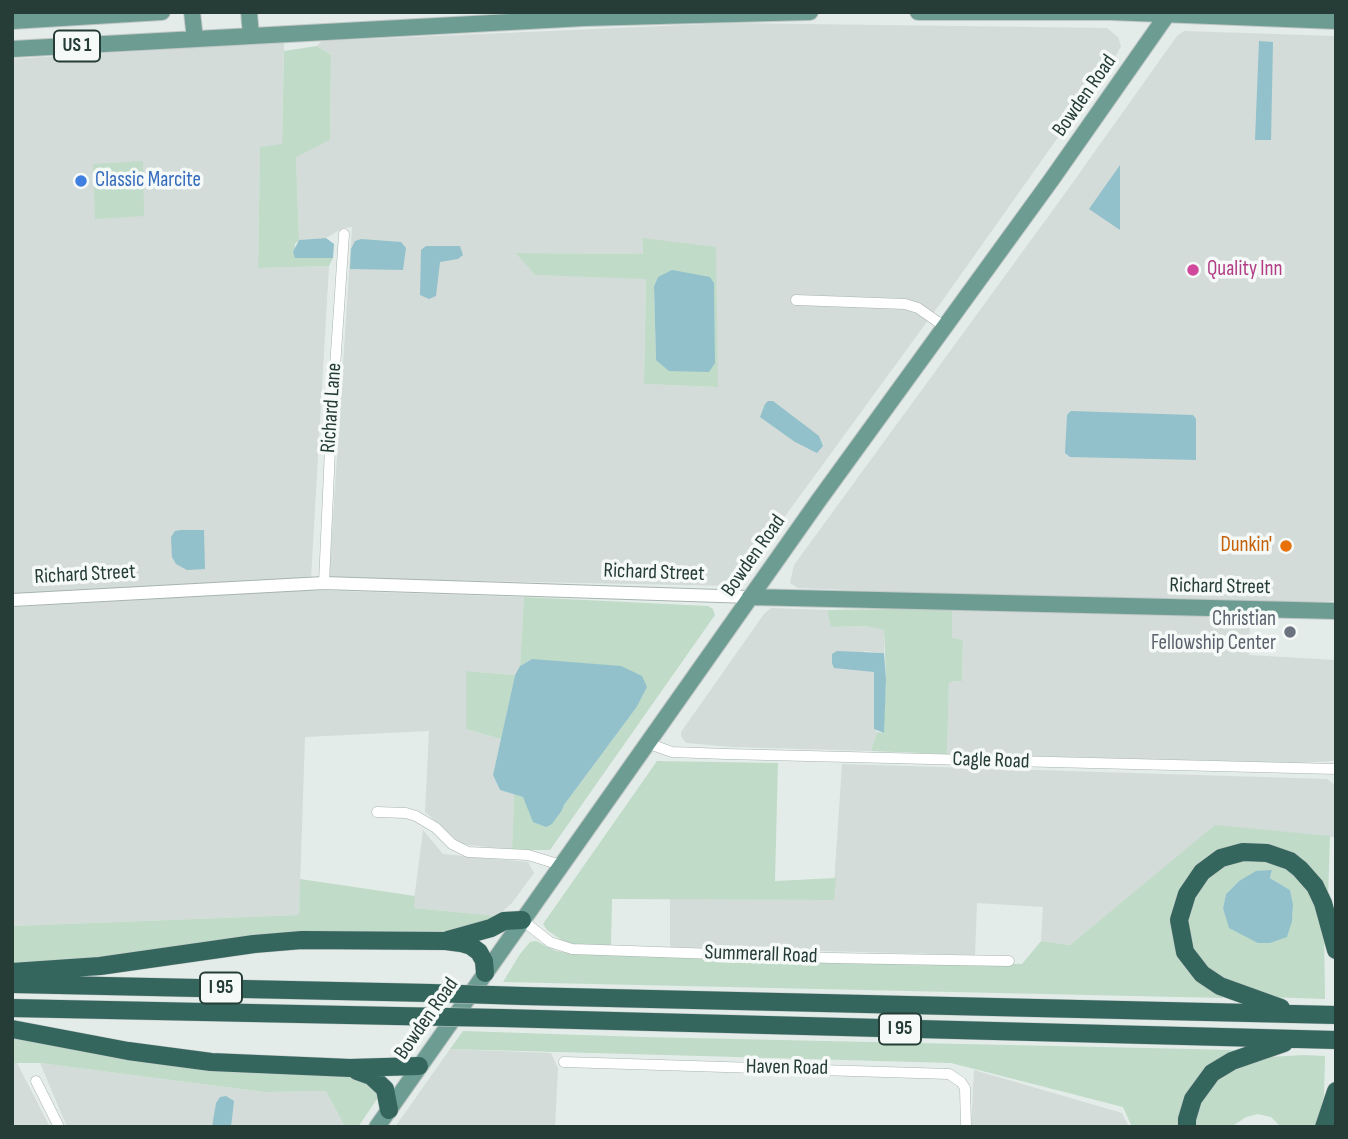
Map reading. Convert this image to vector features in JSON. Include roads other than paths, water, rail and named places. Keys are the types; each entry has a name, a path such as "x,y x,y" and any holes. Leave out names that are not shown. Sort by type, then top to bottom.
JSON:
{"highway":[{"path":"1301,1014 1246,997 1220,986 1202,974 1185,952 1180,930 1179,920 1187,894 1202,872 1221,858 1256,851 1279,856 1300,869 1315,886 1323,903 1336,950"},
{"path":"446,941 491,928 504,921 522,920"},
{"path":"12,972 100,966 278,942 446,941 471,946 479,952 484,961 485,973"},
{"name":"I 95","path":"12,984 1336,1015"},
{"name":"I 95","path":"12,1008 1336,1040"},
{"path":"12,1029 168,1057 254,1065 350,1068 419,1066"},
{"path":"1187,1127 1193,1099 1212,1073 1232,1061 1299,1039"},
{"path":"350,1068 379,1082 385,1089 389,1110"},
{"path":"1324,1127 1336,1091"}],"main road":[{"name":"US 1","path":"12,21 162,12"},
{"path":"192,12 195,39"},
{"path":"249,12 251,36"},
{"name":"US 1","path":"12,49 251,36 483,18 810,12"},
{"path":"918,12 1110,12 1336,21"},
{"name":"Bowden Road","path":"377,1127 750,597 1168,14"},
{"name":"Richard Street","path":"750,597 1336,611"}],"street":[{"name":"Richard Lane","path":"324,583 344,234"},
{"path":"796,300 905,304 918,308 945,327"},
{"name":"Richard Street","path":"12,600 324,583 750,597"},
{"name":"Cagle Road","path":"647,743 673,752 726,754 1336,769"},
{"path":"377,812 416,816 436,828 452,844 468,852 528,855 561,865"},
{"name":"Summerall Road","path":"522,920 550,942 572,949 1009,961"},
{"name":"Haven Road","path":"564,1062 948,1074 955,1077 965,1088 966,1127"},
{"path":"36,1081 59,1127"}],"water":[{"path":"1259,41 1273,42 1271,140 1255,140"},
{"path":"1120,165 1120,230 1089,209"},
{"path":"326,238 334,244 333,258 295,258 293,252 299,240"},
{"path":"361,239 401,242 406,248 403,270 350,269 351,249 355,241"},
{"path":"426,246 460,246 463,255 458,259 440,262 436,296 429,299 420,295 421,250"},
{"path":"672,270 710,277 714,283 715,363 709,372 669,371 656,360 654,286 658,277"},
{"path":"768,401 773,401 819,436 823,446 817,453 795,442 760,417"},
{"path":"1071,411 1193,415 1196,419 1196,460 1070,457 1065,453 1067,415"},
{"path":"204,530 205,569 187,570 176,564 172,557 171,537 175,531"},
{"path":"837,651 884,653 884,733 874,729 874,672 834,668 832,654"},
{"path":"532,659 621,666 642,676 647,687 636,708 552,824 546,827 533,822 523,797 500,790 493,775 515,675 520,666"},
{"path":"1272,870 1270,878 1290,890 1292,921 1287,937 1270,943 1258,943 1229,928 1223,908 1226,894 1239,881 1256,871"},
{"path":"226,1096 234,1101 231,1127 212,1127 216,1103 220,1097"}],"place":[{"name":"Classic Marcite","path":"81,181"},
{"name":"Quality Inn","path":"1193,270"},
{"name":"Dunkin'","path":"1286,546"},
{"name":"Christian Fellowship Center","path":"1290,632"}]}
